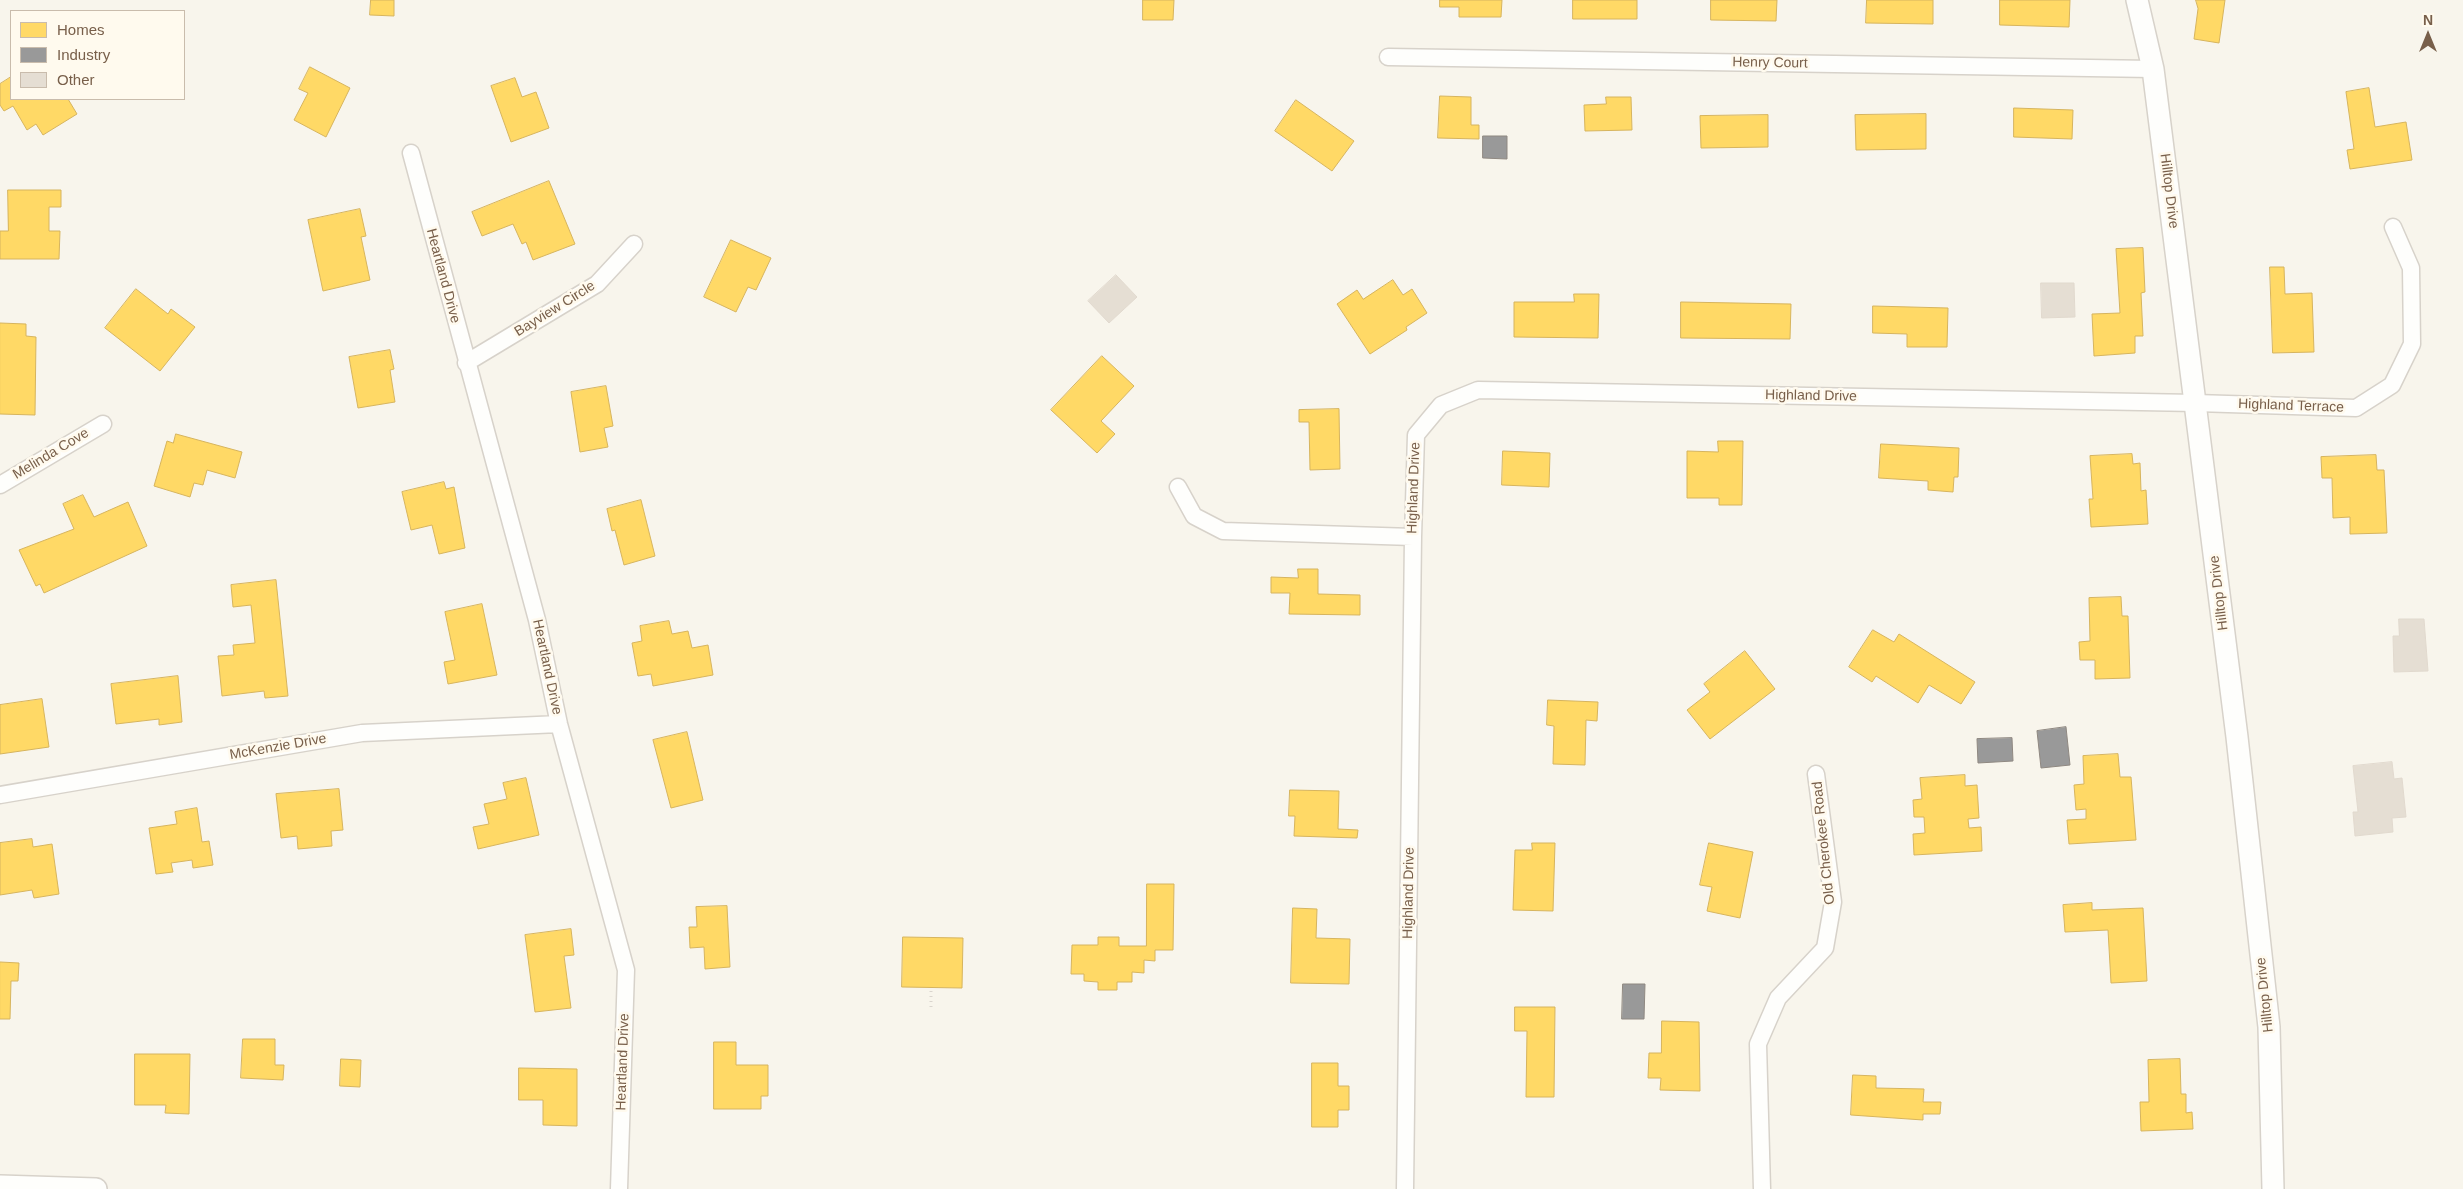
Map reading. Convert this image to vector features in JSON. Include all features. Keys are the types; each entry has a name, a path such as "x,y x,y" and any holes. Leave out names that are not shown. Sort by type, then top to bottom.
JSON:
{"street":[{"name":"Hilltop Drive","path":"2137,0 2153,68 2236,728 2269,1027 2273,1189"},
{"name":"Henry Court","path":"1388,57 2153,68"},
{"name":"Heartland Drive","path":"411,153 466,363 537,620 559,724 626,970 619,1189"},
{"name":"Highland Terrace","path":"2196,403 2356,408 2392,385 2412,344 2411,268 2393,227"},
{"name":"Bayview Circle","path":"466,363 597,284 634,244"},
{"name":"Highland Drive","path":"1405,1189 1413,537 1416,435 1441,404 1478,390 2196,403"},
{"name":"Melinda Cove","path":"0,485 103,424"},
{"path":"1178,487 1194,516 1223,531 1413,537"},
{"name":"McKenzie Drive","path":"0,795 362,733 559,724"},
{"name":"Old Cherokee Road","path":"1762,1189 1758,1044 1778,998 1825,948 1834,902 1816,774"},
{"path":"0,1186 96,1189"}],"path":[{"path":"931,990 931,1007"}],"building: Homes":[{"path":"371,0 394,0 394,16 370,15"},
{"path":"1143,0 1174,0 1173,20 1143,20"},
{"path":"1440,0 1502,0 1501,17 1459,17 1459,7 1440,7"},
{"path":"1573,0 1637,0 1637,19 1573,19"},
{"path":"1711,0 1777,0 1776,21 1711,20"},
{"path":"1867,0 1933,0 1933,24 1866,23"},
{"path":"2000,0 2070,0 2069,27 2000,25"},
{"path":"2196,0 2225,0 2219,43 2194,39 2198,9"},
{"path":"310,67 350,88 326,137 294,120 308,93 299,89"},
{"path":"10,78 10,100 69,100 77,114 43,135 36,124 27,130 13,106 4,111 0,105 0,84"},
{"path":"515,78 522,97 536,92 549,128 511,142 491,86"},
{"path":"2369,88 2375,127 2406,122 2412,160 2350,169 2347,150 2354,149 2346,92"},
{"path":"1440,96 1471,97 1471,125 1479,125 1479,139 1438,138"},
{"path":"1606,97 1631,97 1632,130 1585,131 1584,105 1606,104"},
{"path":"1296,100 1354,141 1332,171 1275,131"},
{"path":"2014,108 2073,110 2072,139 2014,137"},
{"path":"1926,114 1926,149 1856,150 1855,115"},
{"path":"1768,115 1768,147 1701,148 1700,116"},
{"path":"549,181 575,244 533,260 526,242 522,244 513,224 482,236 472,212"},
{"path":"8,190 61,190 61,207 49,207 49,231 60,231 59,259 0,259 0,231 8,231"},
{"path":"360,209 366,236 361,237 370,280 323,291 308,220"},
{"path":"731,240 771,258 756,290 748,287 736,312 704,297"},
{"path":"2143,248 2145,292 2141,293 2143,336 2135,336 2135,353 2094,356 2092,314 2120,313 2116,249"},
{"path":"2270,267 2284,267 2285,294 2312,293 2314,352 2273,353"},
{"path":"1393,280 1403,295 1412,289 1427,313 1406,327 1407,330 1370,354 1337,304 1357,290 1363,299"},
{"path":"136,289 168,314 171,309 195,327 160,371 105,328"},
{"path":"1574,294 1599,294 1598,338 1514,337 1514,302 1574,302"},
{"path":"1681,302 1791,304 1790,339 1681,338"},
{"path":"1873,306 1948,308 1947,347 1907,347 1907,334 1873,333"},
{"path":"0,323 26,324 26,336 36,337 35,415 0,414"},
{"path":"390,350 394,369 390,370 395,402 358,408 349,357"},
{"path":"1102,356 1134,386 1101,421 1115,434 1097,453 1051,410"},
{"path":"606,386 613,426 604,428 608,447 580,452 571,392"},
{"path":"1339,409 1340,469 1310,470 1309,422 1299,422 1299,410"},
{"path":"176,434 242,452 235,478 207,470 203,485 194,483 190,497 154,486 167,441 173,443"},
{"path":"1718,441 1743,441 1742,505 1719,505 1719,498 1687,498 1687,451 1718,452"},
{"path":"1881,444 1959,448 1958,477 1954,477 1953,492 1928,490 1928,481 1879,478"},
{"path":"1503,451 1550,453 1549,487 1502,485"},
{"path":"2132,454 2133,464 2140,463 2141,491 2146,490 2148,524 2091,527 2089,499 2093,499 2090,456"},
{"path":"2376,455 2377,470 2384,470 2387,533 2350,534 2350,517 2333,518 2332,478 2322,478 2321,457"},
{"path":"444,482 446,489 454,487 465,548 439,554 432,525 411,530 402,492"},
{"path":"83,495 94,517 128,502 147,546 44,593 40,584 36,586 19,550 74,529 63,504"},
{"path":"641,500 655,556 624,565 615,530 612,531 607,509"},
{"path":"1298,569 1318,569 1318,594 1360,595 1360,615 1289,614 1290,593 1271,593 1271,577 1298,578"},
{"path":"276,580 288,696 265,698 264,691 222,696 218,656 234,655 233,645 255,643 251,605 233,607 231,585"},
{"path":"2121,597 2122,616 2128,616 2130,678 2095,679 2095,660 2080,660 2079,642 2090,641 2089,598"},
{"path":"482,604 497,675 448,684 444,662 455,660 445,612"},
{"path":"669,621 672,634 688,631 692,648 708,645 713,675 653,686 651,674 638,676 632,643 642,641 640,626"},
{"path":"1873,630 1894,642 1899,634 1975,682 1961,704 1929,685 1918,703 1876,676 1872,682 1849,667"},
{"path":"1745,651 1775,689 1710,739 1687,710 1710,692 1704,684"},
{"path":"178,676 182,722 159,725 159,719 116,724 111,684"},
{"path":"42,699 49,747 0,754 0,705"},
{"path":"1548,700 1598,702 1597,721 1586,720 1585,765 1553,764 1554,726 1547,725"},
{"path":"687,732 703,800 671,808 653,740"},
{"path":"2118,754 2120,777 2131,777 2136,840 2069,844 2067,820 2086,819 2086,809 2076,810 2074,785 2084,784 2083,756"},
{"path":"1965,775 1965,786 1977,785 1979,818 1968,819 1969,828 1981,827 1982,851 1914,855 1913,834 1925,833 1924,817 1914,817 1913,800 1922,799 1920,778"},
{"path":"526,778 539,835 478,849 473,827 489,824 484,804 507,799 503,783"},
{"path":"339,789 343,830 331,831 332,846 298,849 297,836 281,838 276,794"},
{"path":"1290,790 1339,791 1338,829 1358,830 1357,838 1294,836 1295,816 1289,816"},
{"path":"197,808 202,842 209,841 213,865 193,868 192,860 171,863 173,872 156,874 149,828 177,824 175,812"},
{"path":"32,839 33,847 52,844 59,894 34,898 32,890 0,895 0,843"},
{"path":"1532,843 1555,843 1553,911 1513,910 1515,850 1532,850"},
{"path":"1709,843 1753,852 1740,918 1707,911 1712,887 1700,885"},
{"path":"1147,884 1174,884 1173,950 1155,950 1155,961 1144,960 1144,973 1132,972 1132,982 1117,982 1117,990 1098,990 1098,982 1084,981 1084,974 1071,974 1072,945 1098,945 1098,937 1119,937 1119,946 1146,946"},
{"path":"2092,903 2092,910 2143,908 2147,981 2111,983 2108,930 2065,932 2063,905"},
{"path":"727,906 730,967 705,969 704,947 690,948 689,927 697,927 696,907"},
{"path":"1293,908 1317,909 1316,938 1350,939 1349,984 1291,983"},
{"path":"571,929 574,955 564,956 571,1008 535,1012 525,935"},
{"path":"903,937 963,938 962,988 902,987"},
{"path":"0,962 19,963 18,981 11,981 10,1019 0,1019"},
{"path":"1515,1007 1555,1007 1554,1097 1526,1097 1527,1031 1515,1031"},
{"path":"1662,1021 1699,1022 1700,1091 1660,1090 1661,1078 1648,1078 1649,1053 1661,1053"},
{"path":"243,1039 275,1039 275,1065 284,1065 283,1080 241,1078"},
{"path":"714,1042 736,1042 736,1065 768,1065 768,1096 761,1096 761,1109 714,1109"},
{"path":"135,1054 190,1054 189,1114 165,1113 166,1105 135,1105"},
{"path":"341,1059 361,1060 360,1087 340,1086"},
{"path":"2180,1059 2181,1094 2186,1094 2186,1113 2192,1112 2193,1129 2141,1131 2140,1102 2149,1102 2148,1060"},
{"path":"1312,1063 1338,1063 1338,1086 1349,1086 1349,1110 1338,1110 1338,1127 1312,1127"},
{"path":"519,1068 577,1069 577,1126 543,1125 543,1100 519,1100"},
{"path":"1853,1075 1876,1076 1876,1088 1924,1089 1923,1102 1941,1102 1940,1114 1923,1114 1923,1120 1851,1115"}],"building: Industry":[{"path":"1483,136 1507,136 1507,159 1483,158"},
{"path":"2066,727 2070,765 2041,768 2037,731"},
{"path":"2012,738 2013,761 1978,763 1977,739"},
{"path":"1623,984 1645,984 1644,1019 1622,1019"}],"building: Other":[{"path":"1116,275 1137,297 1109,323 1088,301"},
{"path":"2041,283 2074,283 2075,317 2042,318"},
{"path":"2399,619 2424,619 2428,671 2394,672 2393,636 2399,636"},
{"path":"2392,762 2394,779 2402,778 2406,817 2392,818 2393,832 2355,836 2353,812 2358,812 2353,766"}]}
